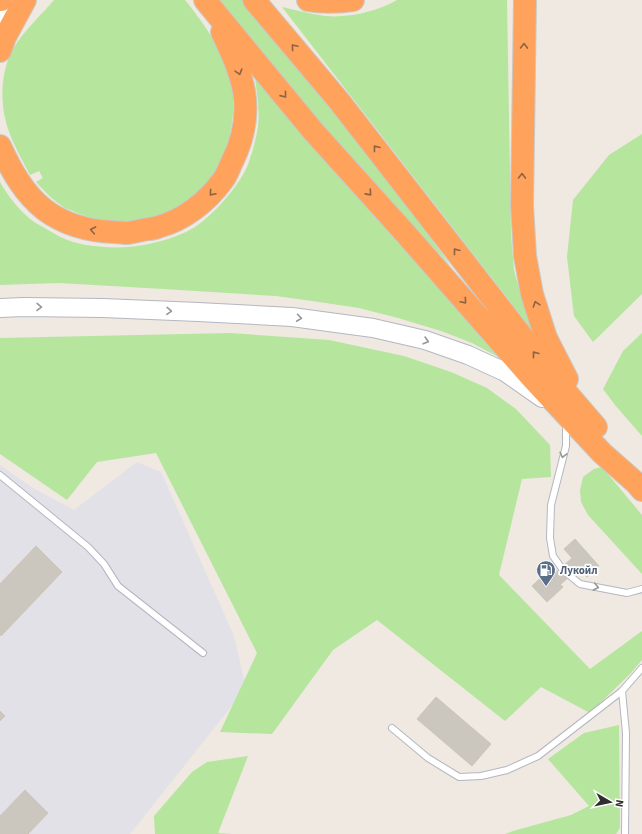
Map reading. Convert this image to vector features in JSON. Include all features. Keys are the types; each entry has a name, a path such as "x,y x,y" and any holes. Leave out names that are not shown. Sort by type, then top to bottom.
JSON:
{"highway":[{"path":"0,51 5,37 25,0"},
{"path":"0,146 8,164 19,182 32,198 45,210 62,220 82,228 102,232 129,233 158,228 182,217 204,202 223,180 230,166 241,138 245,117 244,92 238,68 221,30 202,0"},
{"path":"206,0 313,131 533,379 602,453 639,486"},
{"path":"254,0 339,101 559,384 596,427"},
{"path":"308,0 317,2 340,2 354,0"},
{"path":"525,0 522,205 525,256 532,294 546,338 566,378 596,427 639,486"}],"main road":[{"path":"0,20 18,0"},
{"path":"0,308 103,308 206,312 292,318 373,328 425,340 481,360 505,372 566,416"}],"lane":[{"path":"566,416 566,446 551,505 550,538 553,556 563,570 580,584 627,593 642,589"},
{"path":"0,475 88,547 104,564 118,586 203,653"},
{"path":"392,728 428,758 459,777 481,776 507,770 538,756 622,691 642,668"},
{"path":"622,691 626,733 625,834"}],"shaded area":[{"path":"137,462 161,472 234,636 246,688 130,834 0,834 0,465 33,488 74,510"}],"green space":[{"path":"54,0 185,0 197,15 218,48 227,66 231,81 233,106 231,133 221,161 211,180 190,200 176,209 161,216 145,220 128,222 96,219 65,208 57,202 36,182 43,178 39,171 30,175 9,133 3,109 3,80 11,52 16,44 29,27"},
{"path":"216,0 243,0 305,73 374,160 451,266 355,165"},
{"path":"397,0 507,0 511,234 514,270 532,330 282,7 325,16 343,16 371,11"},
{"path":"255,78 508,362 472,343 441,331 359,308 276,296 59,283 0,285 0,182 21,211 30,219 58,236 73,242 101,247 130,247 159,242 186,232 203,221 221,204 229,195 247,167 252,153 259,120"},
{"path":"642,134 642,294 593,342 574,316 567,257 573,200 609,155"},
{"path":"230,333 329,340 404,356 451,372 487,388 516,409 550,445 551,477 522,479 499,575 590,669 642,631 642,660 631,673 590,713 541,687 505,721 377,620 333,650 272,734 220,732 257,653 156,453 97,462 67,500 0,454 0,338"},
{"path":"642,333 642,436 603,389 623,351"},
{"path":"602,467 642,515 642,574 588,515 581,502 580,490 583,477 594,469"},
{"path":"619,725 620,828 616,834 505,834 571,815 589,806 548,759 584,733"},
{"path":"248,756 218,833 233,834 155,834 154,816 192,772 207,762"}],"building":[{"path":"575,539 599,566 587,577 579,568 561,584 552,576 572,558 564,549"},
{"path":"36,546 62,572 1,636 0,584"},
{"path":"548,571 563,587 547,602 532,586"},
{"path":"436,697 491,744 472,766 417,719"},
{"path":"0,711 5,716 0,721"},
{"path":"25,790 48,813 28,834 0,834 0,816"}],"place":[{"name":"Лукойл","path":"546,587"}]}
